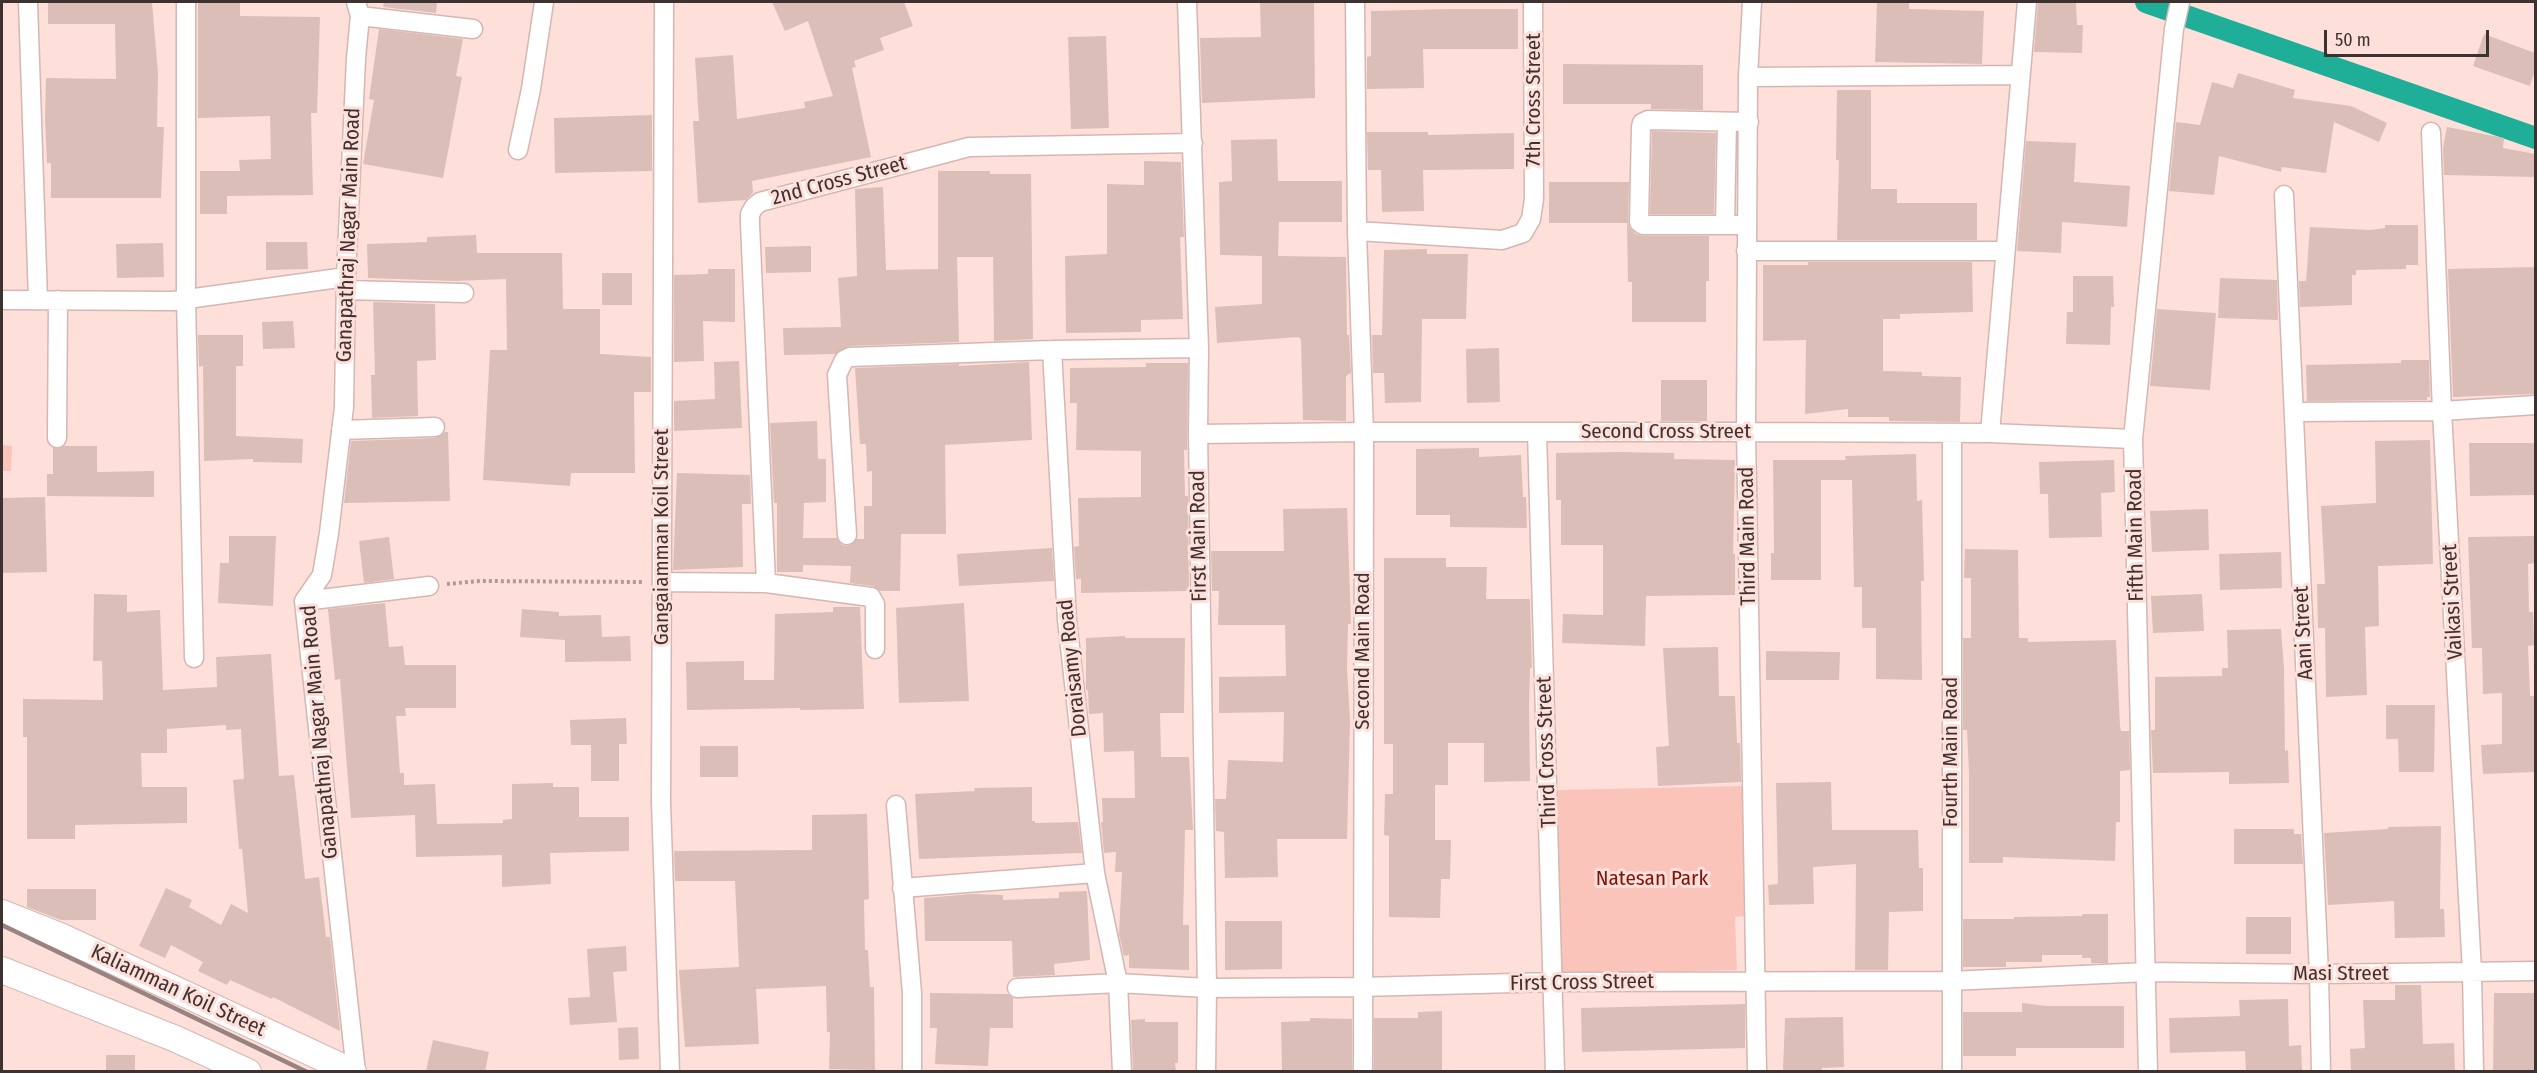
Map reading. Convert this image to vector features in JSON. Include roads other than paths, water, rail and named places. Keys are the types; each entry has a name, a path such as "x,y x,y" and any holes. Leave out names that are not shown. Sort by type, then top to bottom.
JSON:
{"main road":[{"name":"Kaliamman Koil Street","path":"2,913 60,936 355,1071"},
{"name":"Kaliamman Koil Street","path":"2,970 186,1043 248,1071"}],"street":[{"path":"28,2 38,300"},
{"path":"186,2 186,299 194,658"},
{"path":"518,150 531,89 544,2"},
{"name":"Gangaiamman Koil Street","path":"664,2 661,802 670,1071"},
{"name":"First Main Road","path":"1187,2 1199,348 1198,434 1207,988 1206,1071"},
{"name":"Second Main Road","path":"1355,2 1357,231 1364,432 1361,987 1363,1071"},
{"name":"7th Cross Street","path":"1357,231 1502,240 1523,233 1531,219 1534,199 1533,2"},
{"name":"Third Main Road","path":"1752,2 1748,77 1746,432 1757,1071"},
{"path":"1990,433 2027,2"},
{"name":"Fifth Main Road","path":"2148,1071 2133,439 2174,29 2180,2"},
{"path":"358,9 473,29"},
{"name":"Ganapathraj Nagar Main Road","path":"355,1071 303,601 322,575 341,430 358,9"},
{"path":"1748,77 2020,75"},
{"path":"1746,225 1650,227 1639,222 1639,210 1642,123 1648,120 1749,122"},
{"path":"1725,225 1727,122"},
{"name":"Vaikasi Street","path":"2431,132 2442,411 2472,972 2474,1071"},
{"name":"2nd Cross Street","path":"766,583 750,224 750,214 754,207 760,202 969,147 1193,143"},
{"name":"Aani Street","path":"2284,195 2319,974 2321,1071"},
{"path":"1746,251 2005,251"},
{"path":"2,300 173,301 346,284 464,293"},
{"path":"57,438 58,300"},
{"path":"847,536 837,375 844,360 861,356 1199,348"},
{"name":"Doraisamy Road","path":"1052,350 1067,620 1095,873 1118,983 1122,1071"},
{"path":"2294,412 2442,411 2535,405"},
{"path":"341,430 435,427"},
{"name":"Third Cross Street","path":"1537,432 1555,1071"},
{"name":"Fourth Main Road","path":"1952,433 1950,981 1952,1071"},
{"name":"Second Cross Street","path":"1198,434 1990,433 2133,439"},
{"path":"662,582 766,583 871,597 875,604 875,649"},
{"path":"303,601 429,586"},
{"path":"896,805 912,993 912,1071"},
{"path":"902,888 1095,873"},
{"name":"Masi Street","path":"2147,972 2319,974 2535,971"},
{"name":"First Cross Street","path":"1017,988 1118,983 1207,988 1554,982 1950,981 2147,972"}],"waterway":[{"path":"2146,2 2536,138"}],"railway":[{"path":"2,925 307,1072"}],"park label":[{"name":"Natesan Park","path":"1652,879"}]}
